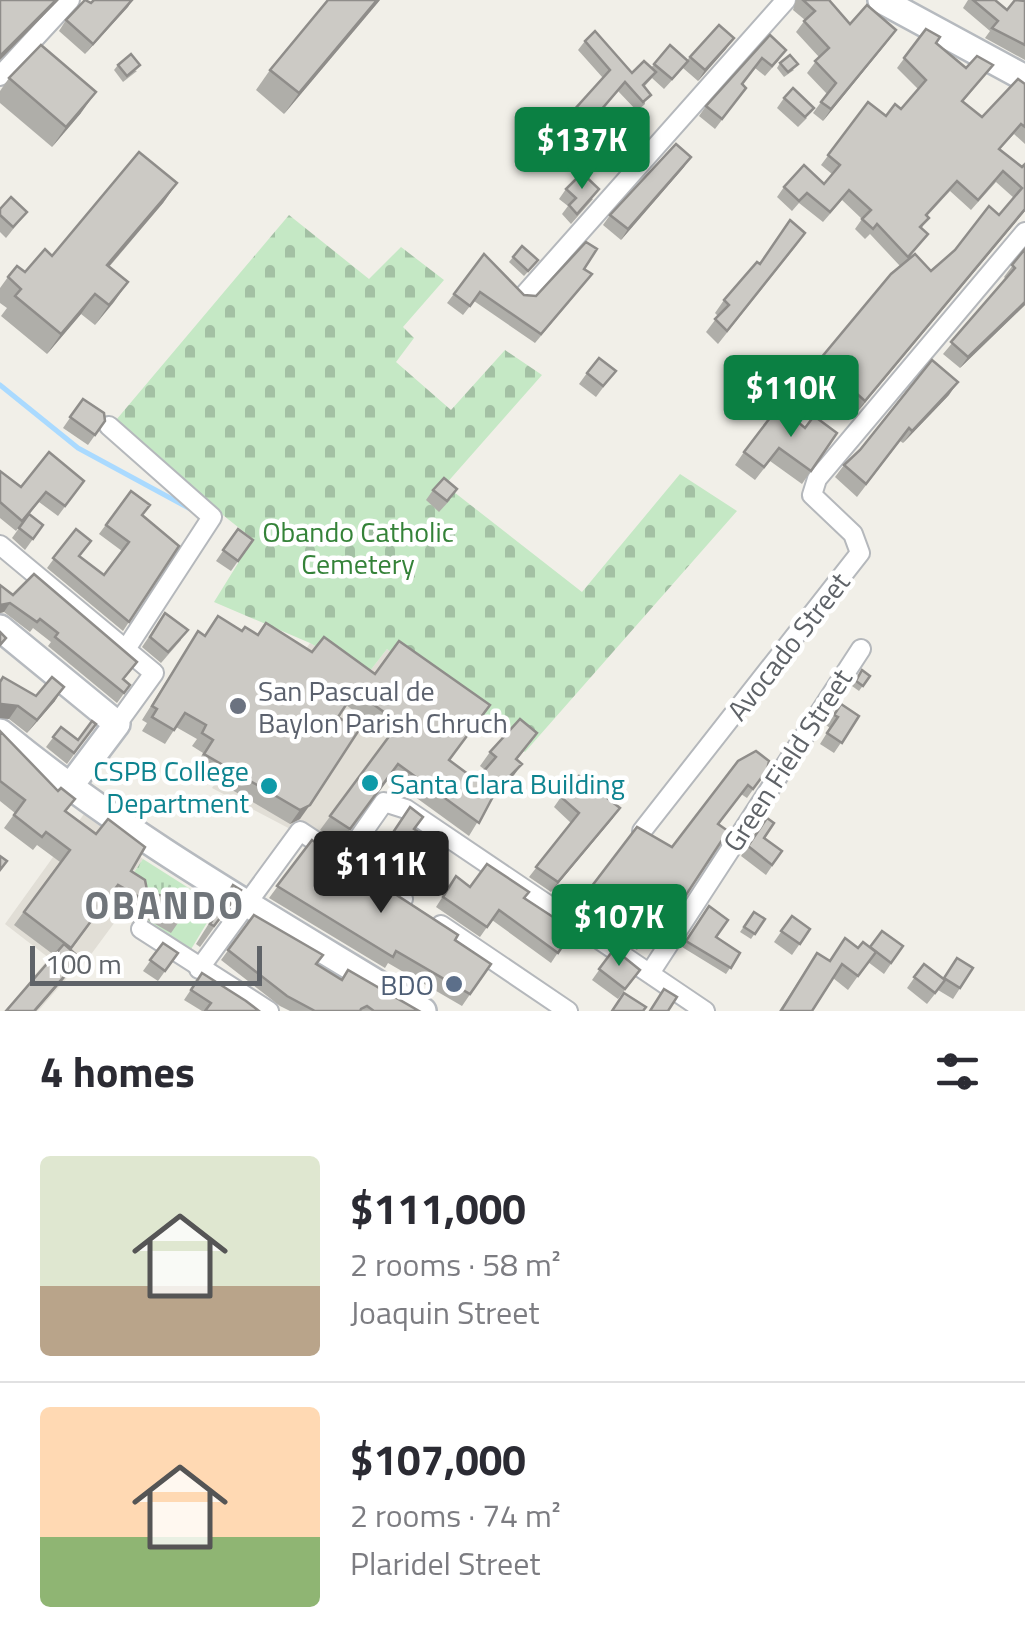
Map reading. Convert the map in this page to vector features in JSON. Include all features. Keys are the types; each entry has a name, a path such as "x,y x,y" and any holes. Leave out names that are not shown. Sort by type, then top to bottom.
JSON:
{"main road":[{"path":"881,0 1025,78"},
{"path":"0,628 117,724 68,788"},
{"path":"0,732 68,788 423,1011"}],"street":[{"path":"0,76 70,0"},
{"path":"525,294 786,0"},
{"name":"Avocado Street","path":"642,831 860,553 853,534 812,496 816,479 1025,232"},
{"path":"109,426 212,516 126,649"},
{"path":"0,545 154,673 117,724"},
{"name":"Green Field Street","path":"650,974 861,649"},
{"path":"344,860 384,802 406,810 706,1011"},
{"path":"199,969 300,831 568,1011"},
{"path":"141,929 270,1011"}],"shaded area":[{"path":"310,643 366,676 387,649 452,695 334,852 212,788"},
{"path":"84,814 143,859 112,902 123,911 78,972 73,971 38,1011 5,1011 49,958 5,924"}],"green space":[{"name":"Obando Catholic Cemetery","path":"289,215 369,279 401,247 444,280 403,327 414,338 396,362 451,410 505,350 542,375 445,485 582,592 680,474 737,511 525,752 387,649 366,676 310,643 214,602 253,539 111,426"},
{"path":"143,859 217,906 190,951 113,903"}],"building":[{"path":"0,0 56,0 0,56"},
{"path":"85,0 132,0 93,44 66,20"},
{"path":"328,0 377,0 299,93 270,70"},
{"path":"803,0 829,0 850,24 867,5 896,30 831,109 821,102 836,83 815,61 829,48 804,21 815,11"},
{"path":"973,0 995,0 1007,10 1015,0 1025,1 1025,45 992,28 998,21"},
{"path":"719,25 734,38 705,70 690,57"},
{"path":"926,29 940,37 936,43 966,68 977,56 993,65 962,101 982,117 1018,79 1025,84 1025,127 1021,124 999,149 1022,167 1025,164 1025,209 865,401 838,377 822,393 806,376 891,274 915,254 931,271 955,250 989,206 999,215 1022,188 1003,171 978,200 957,181 926,215 929,218 920,227 928,234 908,257 877,224 873,229 862,219 871,210 849,190 830,212 807,193 799,201 784,187 804,165 824,184 840,165 828,155 868,102 886,116 895,104 901,109 926,80 904,58"},
{"path":"595,31 632,73 644,61 656,72 643,85 651,95 643,102 625,82 589,124 574,110 610,70 585,41"},
{"path":"770,35 786,50 772,66 762,58 742,84 746,88 722,119 706,106"},
{"path":"41,45 96,92 66,127 9,78"},
{"path":"670,45 688,61 672,79 654,64"},
{"path":"131,54 140,65 127,76 118,65"},
{"path":"790,55 798,64 788,72 780,63"},
{"path":"793,88 814,108 805,117 784,98"},
{"path":"676,144 691,157 628,229 610,215"},
{"path":"139,152 177,183 107,265 128,282 109,305 95,294 61,334 15,296 21,289 8,277 17,266 25,272 45,249 52,256"},
{"path":"582,173 599,189 577,214 569,205 576,198 566,189"},
{"path":"11,197 27,212 13,227 0,215 0,209"},
{"path":"790,220 805,233 727,331 715,319 729,305 724,300 757,262 760,264"},
{"path":"586,242 597,249 584,269 592,274 541,334 480,292 470,306 454,294 484,254 524,295 536,296"},
{"path":"522,246 538,260 528,271 513,257"},
{"path":"1025,249 1025,302 968,357 951,342 1015,268 1012,265"},
{"path":"599,358 616,371 603,386 587,373"},
{"path":"932,360 958,382 912,431 909,428 866,484 844,465"},
{"path":"83,399 104,413 105,421 95,435 70,417"},
{"path":"779,406 805,428 814,416 837,433 811,471 779,448 764,467 744,452"},
{"path":"49,452 84,481 65,506 46,492 22,521 0,502 0,471 21,487"},
{"path":"444,478 457,489 447,501 433,490"},
{"path":"131,491 150,505 142,515 179,546 129,622 53,558 76,529 91,541 79,556 104,575 129,542 106,525"},
{"path":"29,514 43,525 33,539 19,528"},
{"path":"238,529 253,540 238,561 223,550"},
{"path":"34,574 137,662 123,679 130,685 124,693 55,637 58,633 40,619 37,622 10,603 0,605 0,585 13,595"},
{"path":"165,613 188,630 168,652 150,637"},
{"path":"218,616 242,631 245,627 258,635 266,623 312,652 324,637 375,674 399,641 490,705 449,760 476,780 496,757 490,752 520,719 537,733 516,759 522,764 497,789 479,823 398,764 350,829 330,816 399,723 355,691 338,717 359,730 310,805 300,810 204,754 213,740 202,733 206,725 185,713 174,730 152,717 157,709 152,706 198,631 205,636"},
{"path":"862,670 870,676 863,686 856,681"},
{"path":"3,677 36,696 52,677 64,687 37,720 18,706 0,707"},
{"path":"841,704 859,716 842,743 827,733"},
{"path":"92,721 96,724 74,753 53,737 61,727 78,740"},
{"path":"0,731 58,791 61,788 75,799 65,811 96,834 108,819 145,847 131,871 145,880 149,900 154,894 176,898 182,908 180,920 118,885 71,948 24,912 70,850 46,832 42,837 14,815 25,800 0,781"},
{"path":"756,751 769,761 767,770 753,789 748,785 718,824 728,831 684,898 671,889 643,927 650,932 643,941 626,929 634,918 608,898 599,911 582,899 637,827 672,847 738,761"},
{"path":"579,776 620,808 558,882 536,867 579,813 561,797"},
{"path":"410,807 423,817 414,829 423,835 402,865 370,844 375,836 386,843"},
{"path":"767,818 774,823 764,838 782,851 772,865 748,846"},
{"path":"312,840 458,935 455,940 491,964 470,994 396,951 393,957 277,886"},
{"path":"487,864 529,892 524,898 573,930 558,953 499,910 487,927 443,897 456,876 470,887"},
{"path":"233,885 241,890 214,926 210,924"},
{"path":"709,906 728,920 716,937 740,953 731,968 686,941"},
{"path":"754,912 765,919 755,934 744,927"},
{"path":"254,915 323,955 316,964 342,980 348,970 419,1011 374,1011 367,1006 360,1011 315,1011 287,996 228,950"},
{"path":"792,916 810,929 800,944 781,931"},
{"path":"882,931 903,946 891,963 870,947"},
{"path":"845,938 858,948 863,942 876,952 858,976 842,964 812,1011 781,1011 817,953 830,961"},
{"path":"163,943 178,953 165,971 150,960"},
{"path":"64,944 80,958 34,1011 6,1011"},
{"path":"614,949 640,970 625,989 599,969"},
{"path":"957,958 973,968 960,988 944,978"},
{"path":"924,964 945,980 935,993 914,977"},
{"path":"202,973 259,1011 205,1011 211,1003 191,990"},
{"path":"664,989 677,997 668,1011 650,1011"},
{"path":"624,993 646,1007 643,1011 612,1011"}],"waterway":[{"path":"0,385 78,448 196,512"}],"place":[{"name":"San Pascual de Baylon Parish Chruch","path":"238,706"},
{"name":"Santa Clara Building","path":"370,783"},
{"name":"CSPB College Department","path":"269,786"},
{"name":"BDO","path":"454,984"}],"district":[{"name":"OBANDO","path":"165,905"}]}
